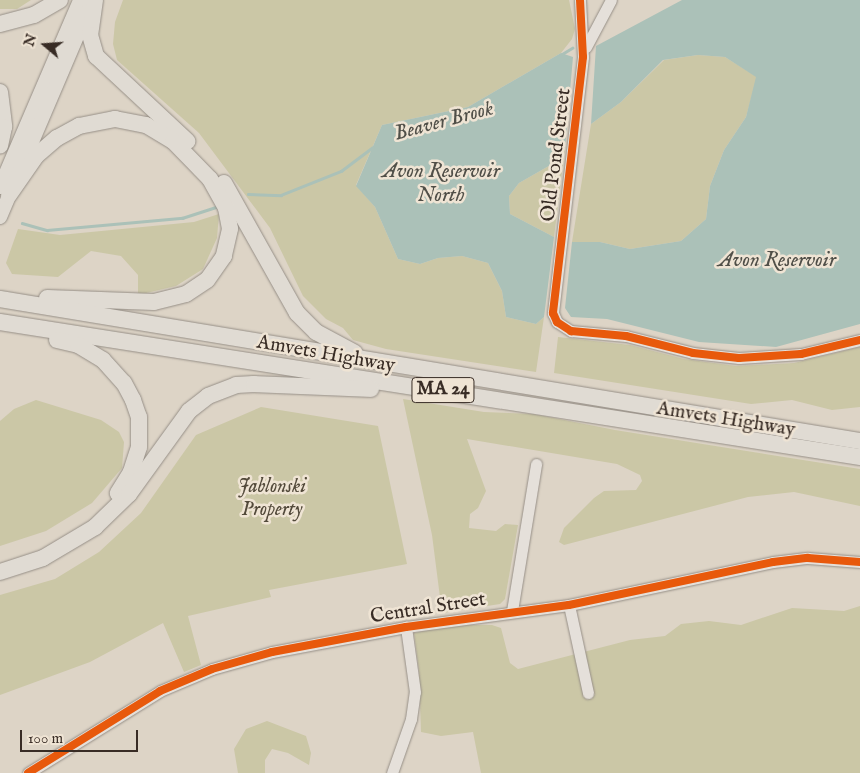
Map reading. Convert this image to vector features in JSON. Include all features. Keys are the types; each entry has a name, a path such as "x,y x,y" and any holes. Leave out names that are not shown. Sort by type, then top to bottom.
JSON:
{"highway":[{"path":"0,24 34,15 60,0"},
{"path":"94,0 90,34 93,49 101,62 217,173 237,204 284,294 304,321 322,336 368,361"},
{"path":"0,92 4,114 0,146"},
{"path":"5,191 36,156 57,138 90,122 123,120 152,128 188,154 218,190 226,208 230,229 228,246 214,273 197,288 175,298 154,302 48,298 16,302"},
{"name":"Amvets Highway","path":"0,299 860,441"},
{"name":"Amvets Highway","path":"0,322 860,457"},
{"path":"0,562 60,540 96,514 126,481 135,462 140,438 139,417 133,400 115,370 91,352 25,326"},
{"path":"0,572 43,558 94,527 129,494 189,411 208,396 236,385 254,384 390,391 418,387"}],"main road":[{"path":"0,217 5,191 80,0"},
{"path":"5,191 94,0"}],"street":[{"name":"Old Pond Street","path":"580,0 583,57 554,313 557,322 571,331 626,336 714,356 784,356 860,340"},
{"path":"583,57 593,28 611,0"},
{"path":"512,611 536,464"},
{"name":"Central Street","path":"28,773 144,700 212,669 272,652 406,627 512,611 569,605 773,562 822,558 860,562"},
{"path":"569,605 588,694"},
{"path":"392,773 411,719 415,692 406,627"}],"green space":[{"path":"0,0 31,0 17,9 0,9"},
{"path":"123,0 569,0 575,29 572,39 561,53 468,107 382,125 356,185 375,207 398,259 420,264 438,258 462,256 488,263 502,291 506,317 536,324 544,317 536,372 386,349 353,340 343,328 326,319 303,296 270,228 199,133 117,60 113,44 115,22"},
{"path":"698,55 725,57 757,77 746,117 724,150 710,186 706,219 681,241 630,249 600,242 572,242 591,124 621,102 664,60"},
{"path":"565,148 554,237 510,214 509,196 519,183 554,163"},
{"path":"219,214 217,238 203,269 176,286 138,295 138,275 121,256 91,251 58,277 12,274 6,263 18,229 60,235 194,222"},
{"path":"558,337 630,345 684,359 736,366 794,363 860,347 860,407 832,410 792,400 751,404 554,373"},
{"path":"403,399 484,412 534,414 615,430 860,469 860,506 794,492 748,497 564,545 559,542 564,528 594,498 604,491 636,490 642,481 640,475 617,464 467,439 486,491 478,508 470,514 469,528 496,531 505,524 518,525 505,599 500,604 442,613 432,535"},
{"path":"36,400 101,420 119,432 124,442 122,468 92,503 46,531 0,546 0,421 14,409"},
{"name":"Jablonski Property","path":"261,407 378,426 407,564 269,590 271,597 188,616 201,665 184,672 163,623 90,662 0,695 0,595 55,579 99,552 141,513 196,435"},
{"path":"860,606 860,773 481,773 473,732 441,736 421,732 419,671 414,633 450,625 492,625 501,628 510,663 518,669 630,640 665,636 681,624 709,621 741,625 792,608 844,611"},
{"path":"267,721 306,736 311,753 309,765 288,753 272,749 265,760 265,773 238,773 234,749 246,729"}],"water":[{"name":"Avon Reservoir","path":"682,0 860,0 860,324 776,347 699,342 607,319 571,317 565,308 572,242 600,242 630,249 681,241 706,219 710,186 724,150 746,117 756,77 725,57 698,55 663,60 621,102 591,124 596,46"},
{"name":"Avon Reservoir North","path":"561,53 573,57 565,148 554,163 519,183 509,196 510,214 554,237 544,317 536,324 506,317 502,291 488,263 462,256 438,258 420,264 398,259 375,207 356,186 382,125 468,107"}],"waterway":[{"name":"Beaver Brook","path":"562,54 572,48"},
{"name":"Beaver Brook","path":"248,194 281,195 341,171 372,148"},
{"name":"Beaver Brook","path":"22,223 47,230 182,218 216,207"}],"cycle path":[{"path":"580,0 583,57 553,313 557,322 571,331 626,336 693,353 739,358 801,354 860,340"},
{"path":"28,773 160,691 212,669 272,652 406,627 569,605 773,562 808,558 860,562"}]}
